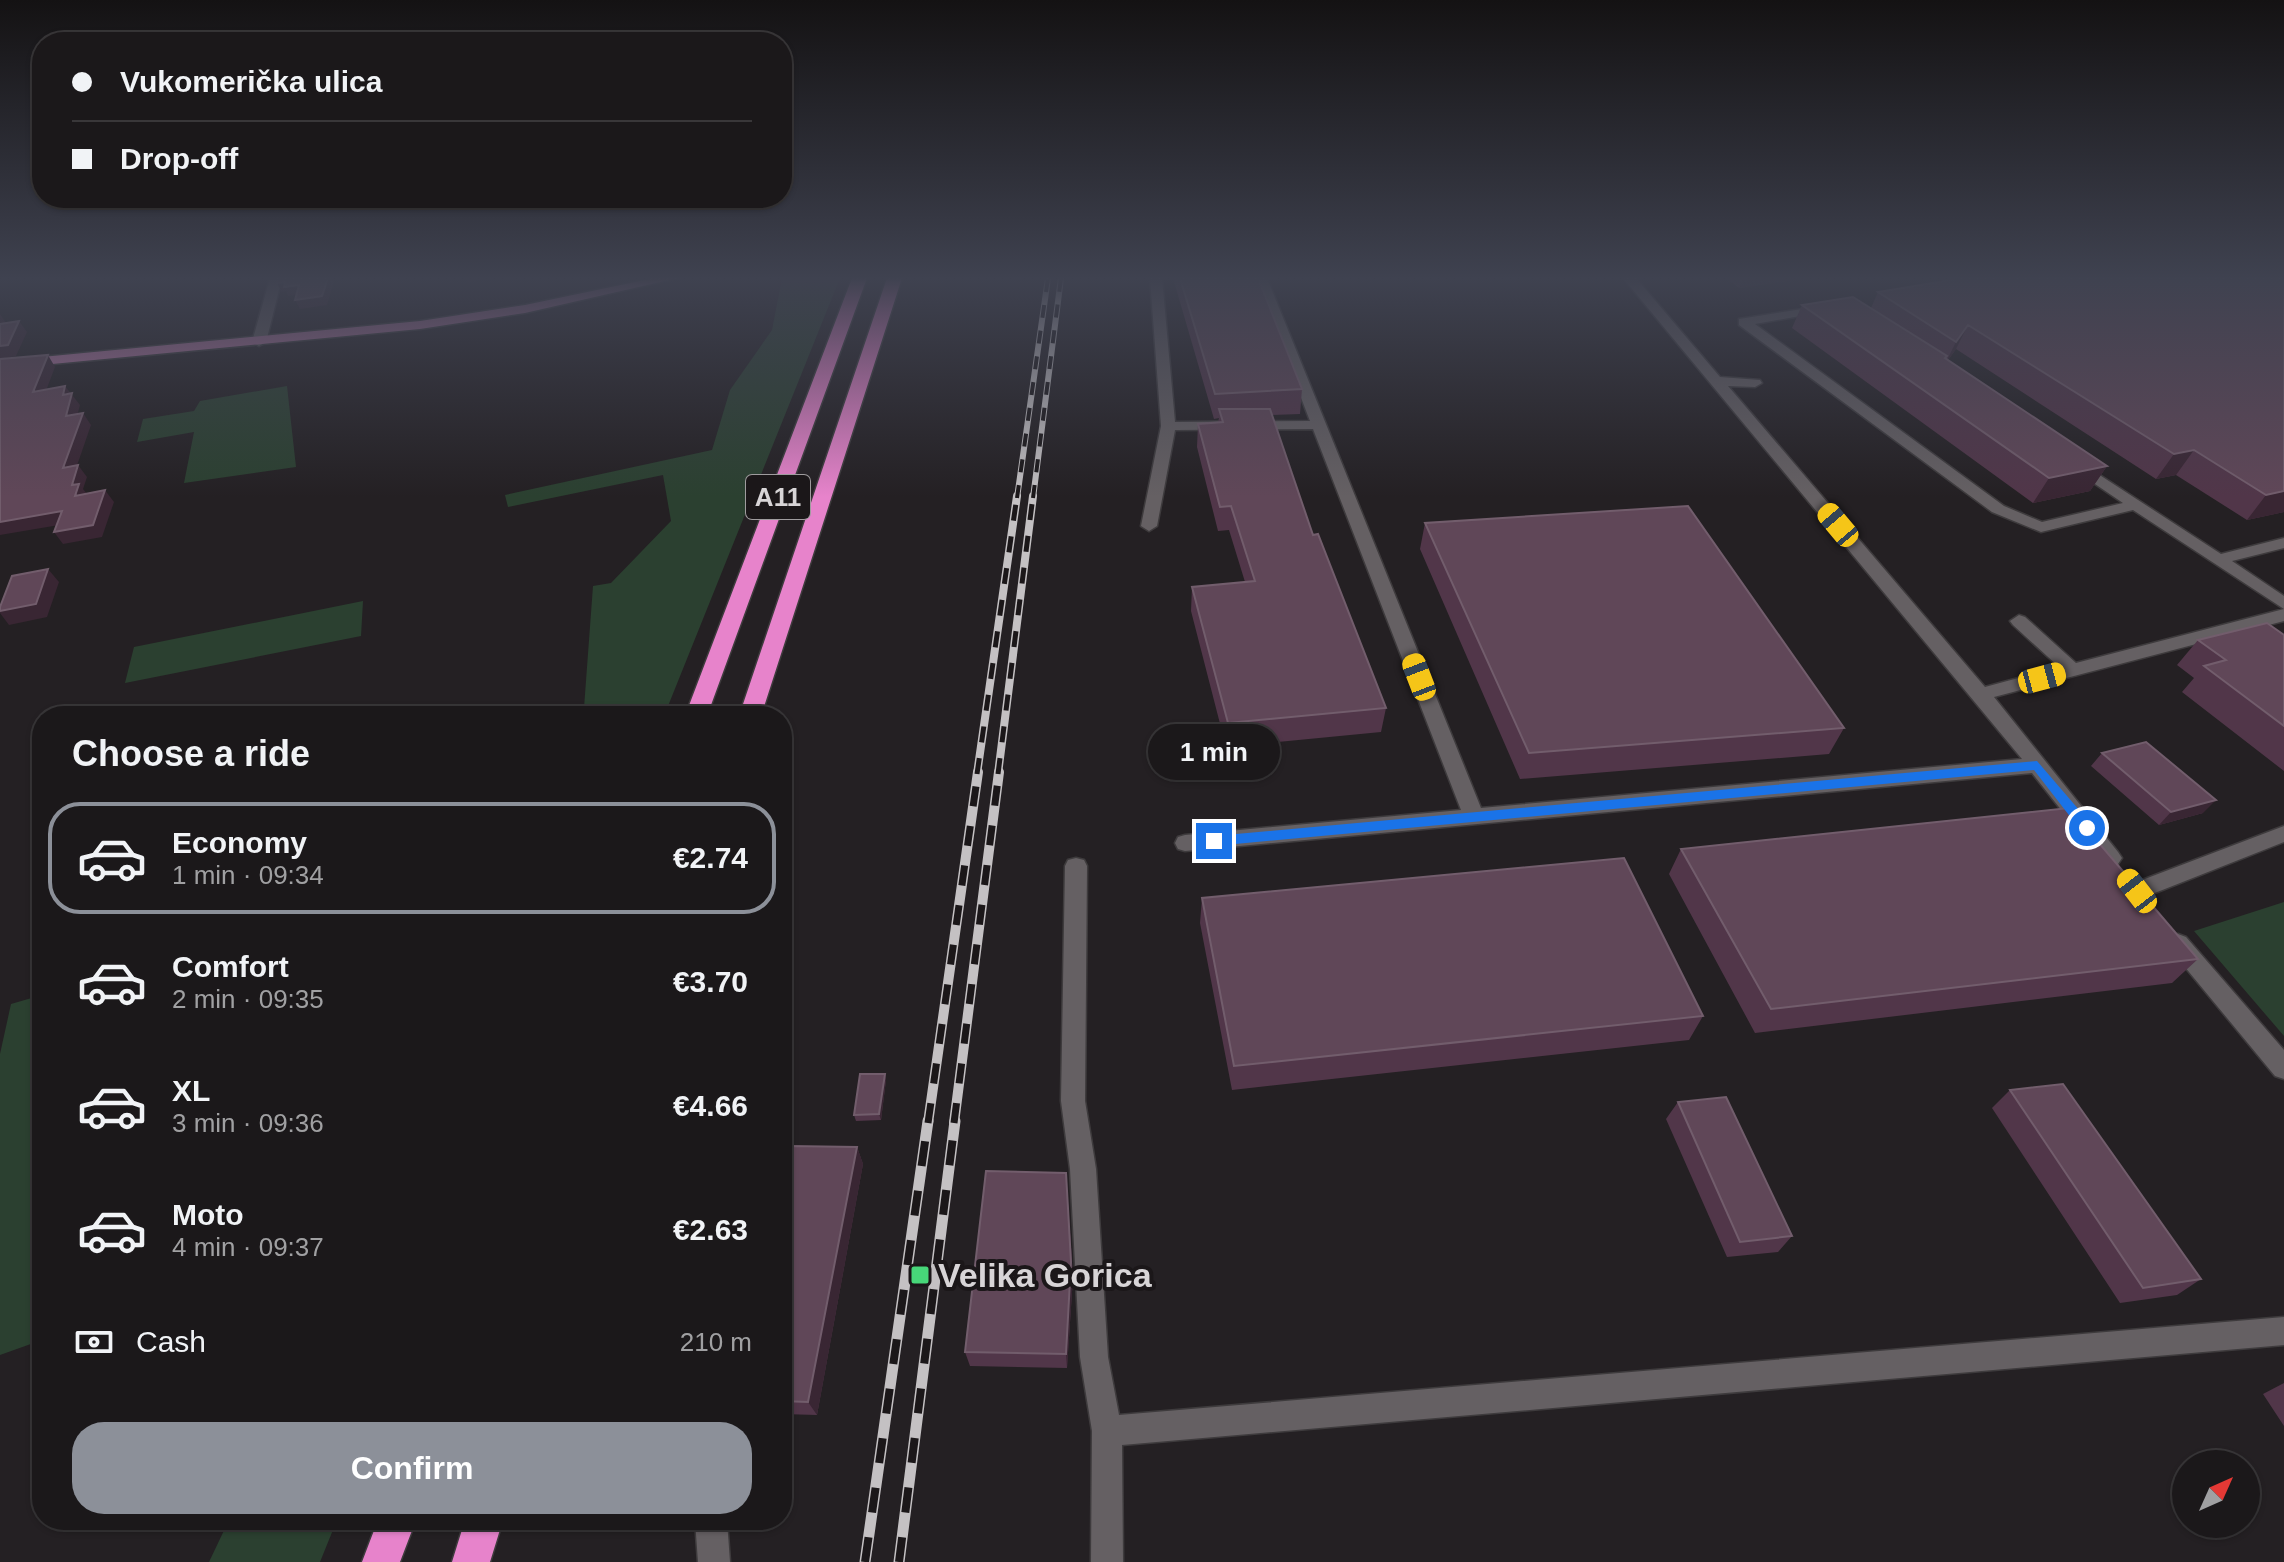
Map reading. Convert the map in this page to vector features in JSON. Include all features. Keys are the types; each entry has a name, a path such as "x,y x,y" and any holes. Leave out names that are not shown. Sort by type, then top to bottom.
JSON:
{"highway":[{"name":"A11","path":"700,706 833,351"},
{"name":"A11","path":"753,706 871,351"},
{"path":"381,1562 393,1530"},
{"path":"471,1562 481,1530"}],"main road":[{"path":"0,365 118,351"}],"street":[{"path":"1149,526 1168,426 1162,351"},
{"path":"1290,351 1474,817"},
{"path":"1691,351 1981,694 2142,897 2284,834"},
{"path":"1783,351 1998,509 2026,523 2041,527 2136,505"},
{"path":"1716,381 1755,383"},
{"path":"1168,426 1319,425"},
{"path":"2058,453 2284,604"},
{"path":"2217,560 2284,543"},
{"path":"1981,694 2284,615"},
{"path":"2019,621 2073,670"},
{"path":"1185,843 2037,765"},
{"path":"1076,866 1073,1101 1083,1169 1094,1357 1107,1431 1107,1562"},
{"path":"2166,928 2284,1068"},
{"path":"1107,1431 2284,1331"},
{"path":"712,1530 714,1562"}],"green space":[{"path":"757,351 811,351 668,706 584,706 593,586 611,583 671,521 663,475 508,507 505,495 712,450 730,390"},
{"path":"287,386 296,467 184,483 194,432 137,442 143,419 194,411 200,401"},
{"path":"363,601 361,636 125,683 134,647"},
{"path":"2284,902 2284,1036 2194,931"},
{"path":"32,998 32,1344 0,1355 0,1054 11,1004"},
{"path":"224,1530 333,1530 320,1562 209,1562"}],"building":[{"path":"1202,351 1287,351 1302,389 1215,394"},
{"path":"1868,351 1939,351 2107,466 2049,478"},
{"path":"2009,351 2284,351 2284,491 2266,495 2194,450 2174,454"},
{"path":"48,355 33,392 65,386 63,395 72,393 66,416 83,413 63,468 78,465 72,485 79,484 75,496 105,490 93,525 54,532 62,511 0,522 0,359"},
{"path":"1219,409 1270,409 1313,535 1318,534 1386,708 1228,723 1192,587 1255,581 1231,506 1220,507 1198,424 1223,422"},
{"path":"1688,506 1844,728 1529,753 1425,523"},
{"path":"48,569 36,604 0,611 12,576"},
{"path":"2267,623 2284,635 2284,726 2204,666 2226,660 2198,640"},
{"path":"2146,742 2216,800 2171,812 2102,753"},
{"path":"2069,808 2198,959 1771,1009 1681,849"},
{"path":"1624,858 1703,1016 1234,1066 1202,898"},
{"path":"860,1074 885,1074 879,1114 854,1115"},
{"path":"2063,1084 2201,1279 2143,1288 2010,1090"},
{"path":"1726,1097 1792,1236 1740,1242 1678,1102"},
{"path":"792,1146 857,1147 808,1402 792,1401"},
{"path":"986,1171 1066,1173 1071,1262 1066,1354 965,1352"}],"railway":[{"path":"1017,498 1038,351"},
{"path":"1033,498 1052,351"},
{"path":"977,774 1017,496"},
{"path":"998,774 1033,496"},
{"path":"928,1123 978,772"},
{"path":"954,1123 999,772"},
{"path":"865,1562 928,1121"},
{"path":"899,1562 955,1121"}],"place":[{"name":"Velika Gorica","path":"920,1275"}],"route":[{"path":"1214,841 2037,765 2087,828"}]}
